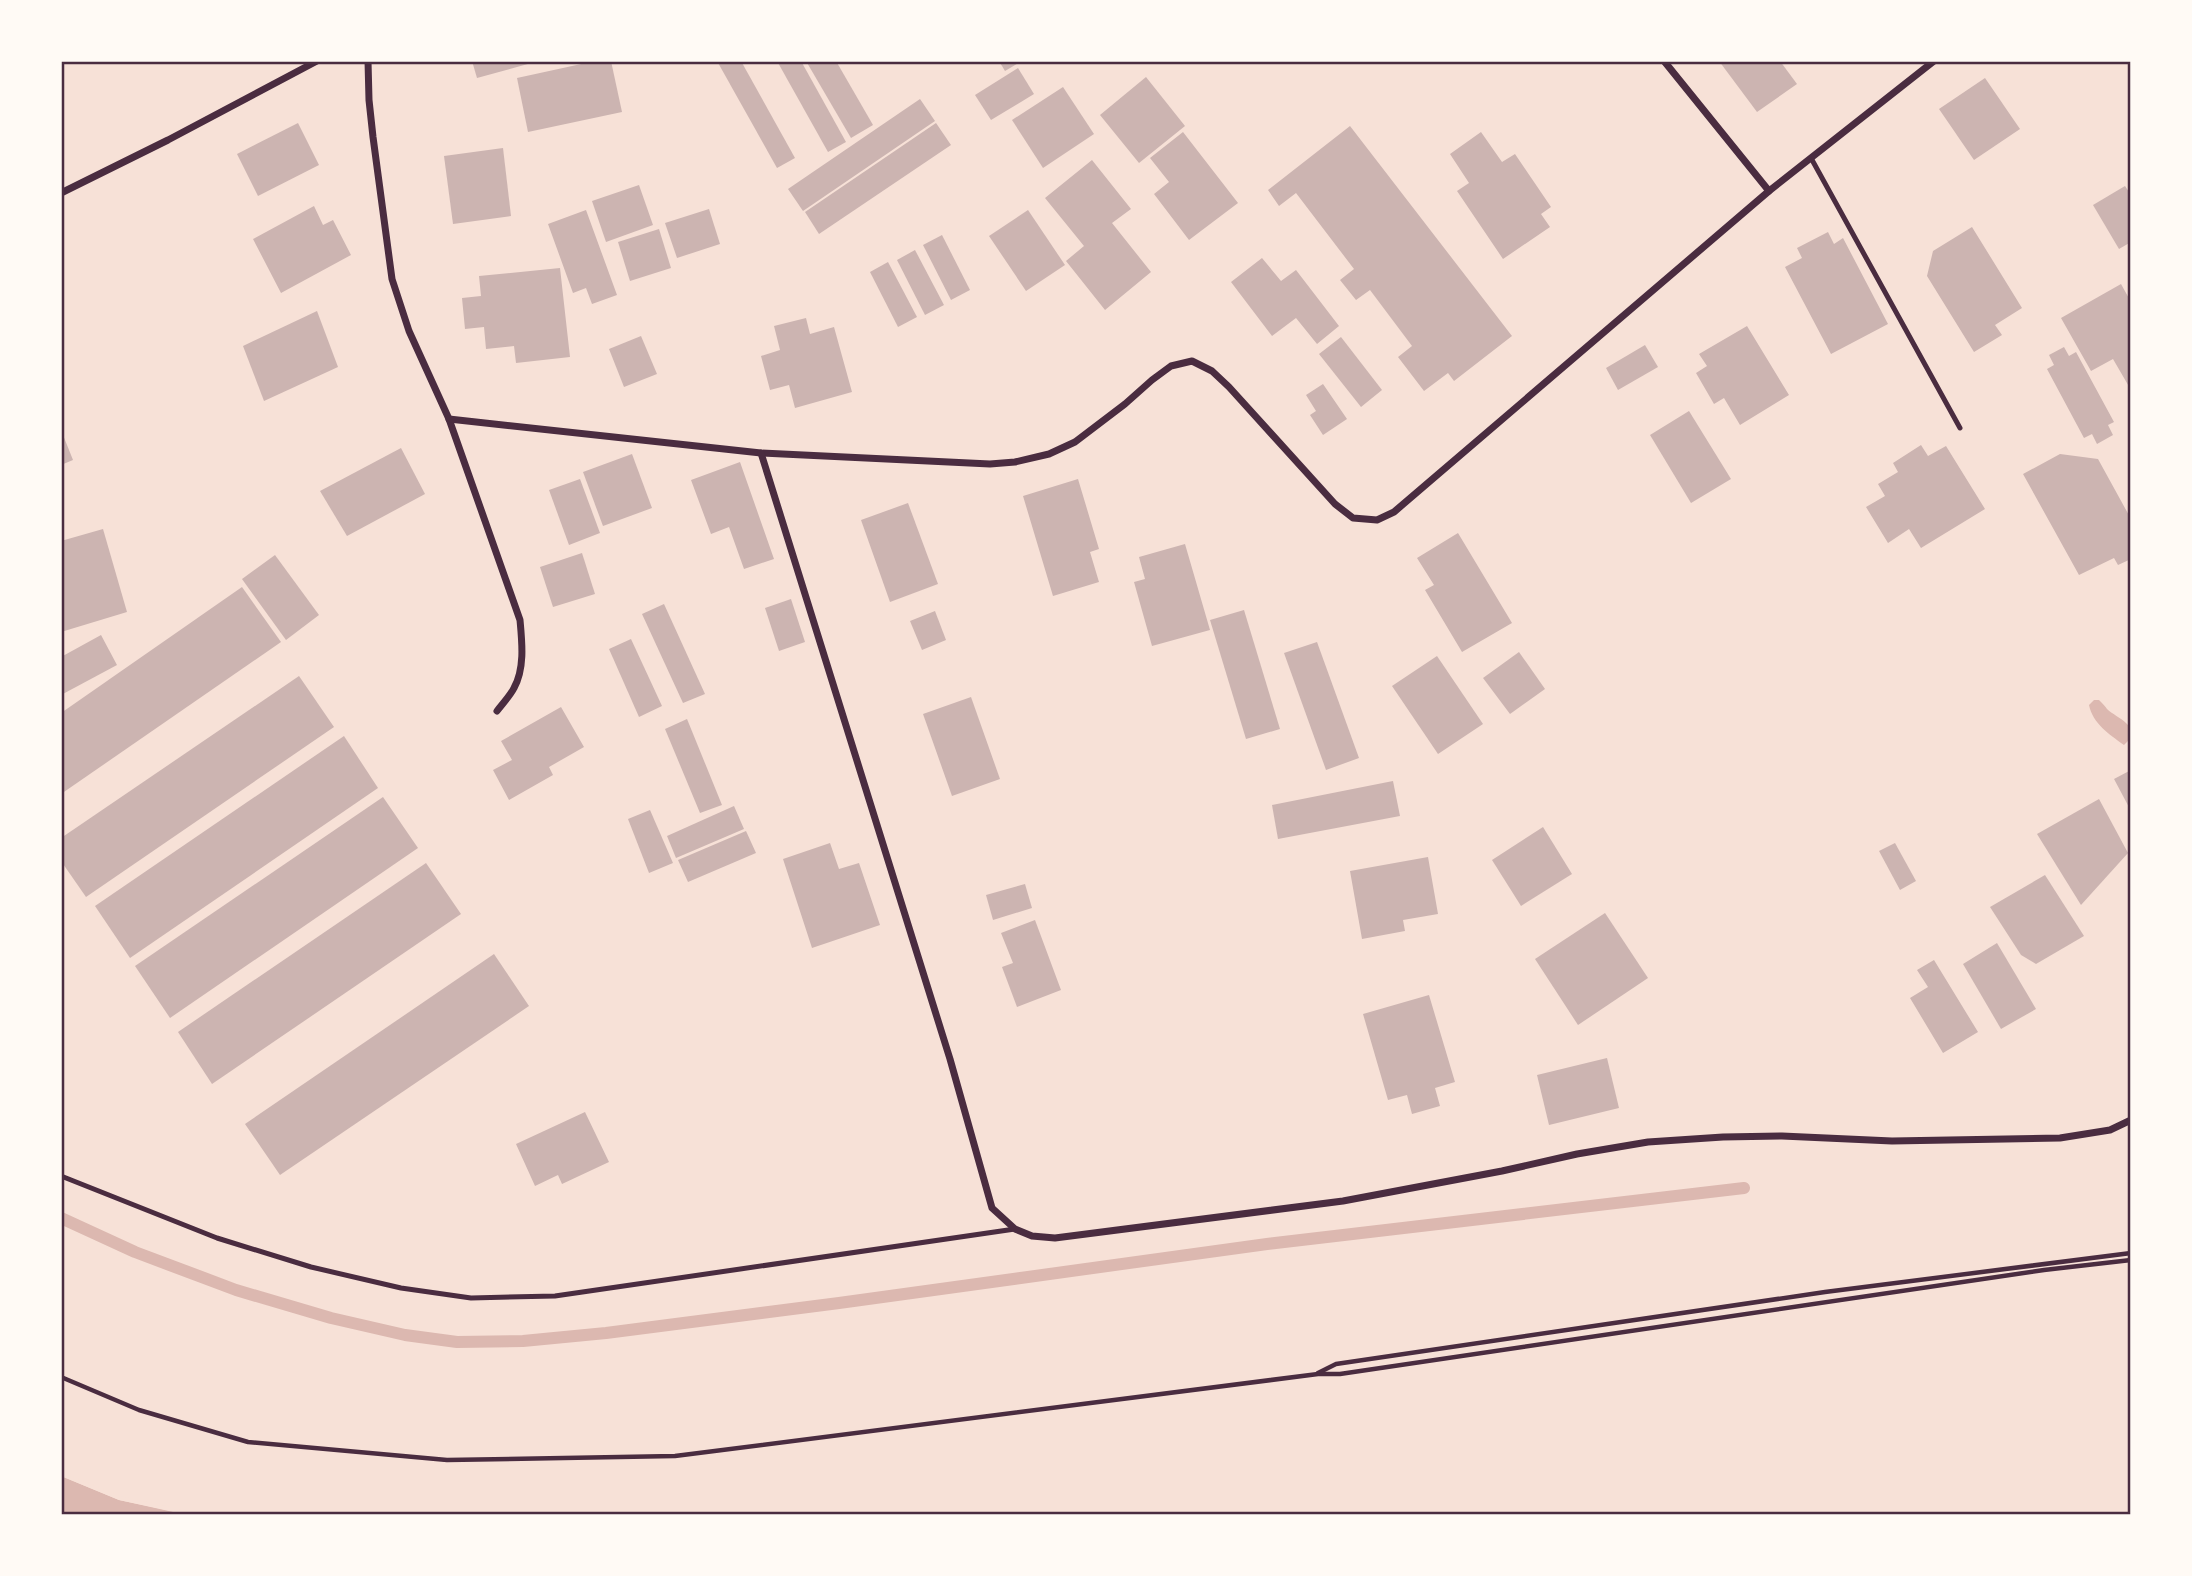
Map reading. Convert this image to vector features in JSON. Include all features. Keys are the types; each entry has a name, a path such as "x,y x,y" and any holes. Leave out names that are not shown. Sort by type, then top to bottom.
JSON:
{"street":[{"path":"61,193 317,61"},
{"path":"368,61 371,125 392,279 410,331 449,419 520,621 523,645 520,669 514,687 497,711"},
{"path":"1664,61 1769,191"},
{"path":"449,419 761,453 962,464 1015,462 1049,454 1074,442 1171,366 1192,361 1212,371 1229,387 1335,504 1353,518 1377,520 1394,512 1421,491 1769,191 1934,61"},
{"path":"761,453 950,1059 992,1208 1015,1229 1032,1236 1055,1237 1343,1201 1648,1142 1782,1136 1892,1141 2060,1138 2110,1130 2131,1120"}],"lane":[{"path":"1811,158 1961,428"},
{"path":"61,1176 217,1238 310,1267 401,1288 471,1297 555,1296 1015,1229"}],"path":[{"path":"1318,1374 1336,1364 1825,1292 2131,1253"},
{"path":"61,1377 139,1410 248,1442 447,1460 675,1456 1318,1374 1354,1372 2044,1270 2131,1260"}],"shaded area":[{"path":"2094,700 2099,700 2130,728 2130,739 2124,745 2094,718 2089,705"},
{"path":"61,1476 119,1500 187,1515 61,1515"}],"pier":[{"path":"61,1472 121,1496 188,1511 190,1515 119,1500 61,1476"}],"building":[{"path":"472,61 535,61 535,62 477,78"},
{"path":"595,61 611,61 622,112 528,132 517,78"},
{"path":"717,61 741,61 795,158 777,168"},
{"path":"777,61 801,61 846,142 828,152"},
{"path":"806,61 836,61 873,125 851,138"},
{"path":"999,61 1022,61 1005,71"},
{"path":"1719,61 1780,61 1797,84 1757,112"},
{"path":"1018,68 1034,94 991,120 975,95"},
{"path":"1146,77 1185,126 1139,163 1100,115"},
{"path":"1985,78 2020,129 1974,160 1939,109"},
{"path":"1063,87 1094,134 1043,168 1012,120"},
{"path":"920,99 935,121 803,211 788,189"},
{"path":"298,123 319,165 258,196 237,154"},
{"path":"936,123 951,145 819,234 805,212"},
{"path":"1350,126 1512,336 1454,381 1448,373 1424,391 1398,357 1412,346 1370,290 1356,300 1340,280 1354,269 1296,193 1279,206 1268,190"},
{"path":"1183,132 1238,203 1189,240 1154,194 1169,182 1150,158"},
{"path":"1481,132 1502,162 1515,154 1551,207 1541,214 1550,227 1503,259 1457,191 1469,183 1450,154"},
{"path":"503,148 511,216 453,224 444,156"},
{"path":"1092,160 1131,209 1112,223 1151,272 1105,310 1066,261 1084,246 1045,198"},
{"path":"639,185 653,225 606,242 592,201"},
{"path":"2125,186 2131,195 2131,242 2119,249 2093,205"},
{"path":"314,206 323,225 333,220 351,255 281,293 253,239"},
{"path":"709,209 720,244 677,258 665,223"},
{"path":"586,210 617,295 592,304 586,288 573,293 548,224"},
{"path":"1028,210 1065,265 1026,291 989,236"},
{"path":"1972,227 2022,308 1995,325 2002,335 1974,352 1927,276 1933,251"},
{"path":"659,229 671,268 630,281 618,242"},
{"path":"1828,232 1834,244 1843,238 1888,324 1831,354 1785,267 1802,258 1797,248"},
{"path":"942,235 970,290 951,300 923,245"},
{"path":"915,250 944,305 925,315 897,260"},
{"path":"1262,258 1281,281 1296,270 1339,326 1317,344 1296,318 1272,336 1231,282"},
{"path":"888,262 917,317 898,327 870,272"},
{"path":"560,268 570,357 516,363 514,346 486,349 484,327 465,329 462,298 481,296 479,276"},
{"path":"2121,284 2131,302 2131,390 2113,359 2091,371 2061,318"},
{"path":"317,311 338,367 264,401 243,346"},
{"path":"806,318 810,334 834,327 852,392 795,408 789,385 770,390 761,356 780,350 774,326"},
{"path":"1747,326 1789,395 1740,425 1724,398 1714,404 1696,373 1707,366 1699,354"},
{"path":"641,336 657,374 624,387 609,349"},
{"path":"1341,337 1382,390 1361,407 1319,354"},
{"path":"1645,345 1658,367 1618,390 1606,368"},
{"path":"2064,347 2069,356 2076,352 2114,422 2108,425 2113,435 2097,444 2092,434 2084,438 2047,369 2054,365 2049,355"},
{"path":"1323,384 1347,419 1323,435 1310,415 1316,411 1306,395"},
{"path":"1689,411 1731,479 1691,503 1650,435"},
{"path":"61,430 73,460 61,465"},
{"path":"1921,445 1928,456 1946,446 1985,509 1921,548 1909,529 1888,543 1866,507 1885,496 1878,484 1898,472 1893,463"},
{"path":"401,448 425,494 347,536 320,491"},
{"path":"632,454 652,508 603,526 583,472"},
{"path":"2060,454 2098,459 2131,519 2131,559 2118,565 2114,558 2079,575 2023,474"},
{"path":"740,462 774,559 744,569 729,527 711,534 691,480"},
{"path":"580,479 600,533 569,545 549,490"},
{"path":"1078,479 1099,549 1090,552 1099,582 1053,596 1023,496"},
{"path":"908,503 938,584 890,602 861,520"},
{"path":"103,529 127,612 61,632 61,541"},
{"path":"1458,533 1512,623 1462,652 1425,590 1434,585 1417,558"},
{"path":"1185,544 1210,630 1152,646 1134,582 1145,579 1139,557"},
{"path":"582,553 595,594 553,607 540,567"},
{"path":"275,555 319,615 286,640 242,579"},
{"path":"242,587 281,642 61,794 61,713"},
{"path":"791,599 805,642 779,651 765,608"},
{"path":"664,604 705,694 683,703 642,614"},
{"path":"1244,610 1280,729 1246,739 1210,620"},
{"path":"935,611 946,640 922,650 910,621"},
{"path":"101,635 117,665 61,695 61,657"},
{"path":"631,639 662,706 639,717 609,649"},
{"path":"1317,642 1359,758 1326,770 1284,653"},
{"path":"1519,652 1545,689 1510,714 1483,678"},
{"path":"1437,656 1483,724 1438,754 1392,686"},
{"path":"299,676 334,727 86,897 61,861 61,838"},
{"path":"971,697 1000,779 952,796 923,714"},
{"path":"561,707 584,747 549,767 553,775 509,800 493,770 512,760 501,741"},
{"path":"687,719 722,805 700,813 665,729"},
{"path":"344,736 378,788 130,958 95,906"},
{"path":"2131,770 2131,811 2114,779"},
{"path":"1393,781 1400,816 1278,839 1272,805"},
{"path":"383,797 418,848 170,1018 135,966"},
{"path":"2099,799 2128,853 2081,905 2037,834"},
{"path":"734,806 744,829 676,858 667,836"},
{"path":"650,810 673,863 649,873 628,819"},
{"path":"1543,827 1572,874 1521,906 1492,860"},
{"path":"746,831 756,853 688,882 678,860"},
{"path":"830,843 839,869 859,863 880,925 812,948 783,859"},
{"path":"1895,843 1916,881 1900,890 1879,851"},
{"path":"1428,857 1438,914 1403,920 1405,931 1362,939 1350,871"},
{"path":"426,863 461,914 212,1084 178,1032"},
{"path":"2045,875 2084,936 2036,964 2021,955 1990,907"},
{"path":"1025,884 1032,908 993,920 986,895"},
{"path":"1605,913 1648,978 1578,1025 1535,959"},
{"path":"1035,920 1061,990 1017,1007 1002,967 1013,963 1001,933"},
{"path":"1997,943 2036,1009 2001,1029 1963,964"},
{"path":"494,954 529,1006 280,1175 245,1124"},
{"path":"1934,960 1978,1032 1943,1053 1910,998 1928,987 1917,970"},
{"path":"1429,995 1455,1082 1435,1088 1440,1106 1412,1114 1407,1095 1388,1100 1363,1014"},
{"path":"1607,1058 1619,1108 1549,1125 1537,1075"},
{"path":"585,1112 609,1162 562,1184 558,1175 535,1186 516,1144"}],"waterway":[{"path":"61,1218 135,1252 236,1290 331,1318 405,1335 457,1342 523,1341 839,1303 1267,1244 1744,1188"}]}
